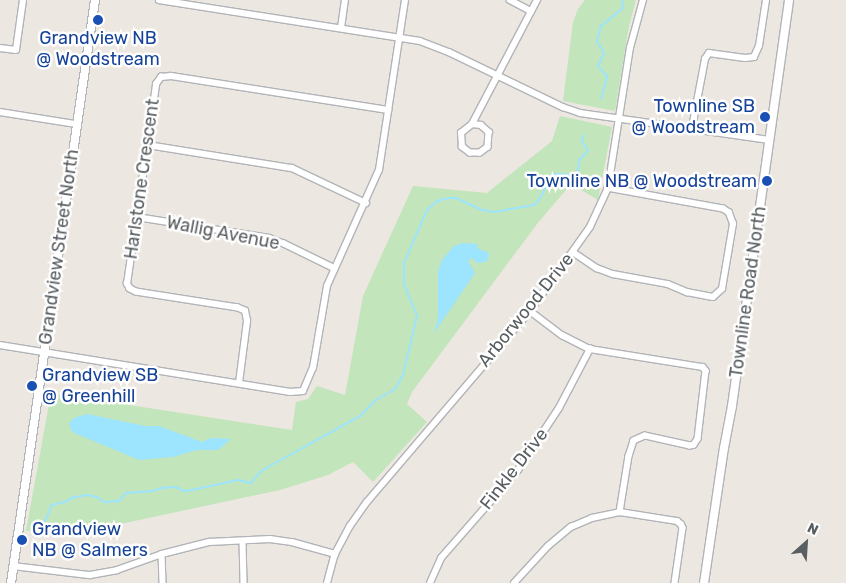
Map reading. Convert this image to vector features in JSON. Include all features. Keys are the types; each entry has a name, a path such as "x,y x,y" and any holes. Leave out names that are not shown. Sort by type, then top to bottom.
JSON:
{"street":[{"path":"0,48 16,50 23,0"},
{"name":"Grandview Street North","path":"11,583 95,0"},
{"path":"159,0 196,3 420,41 449,52 563,107 580,113 769,140"},
{"path":"341,28 345,0"},
{"path":"0,346 290,392 303,392 313,368 323,306 334,268 366,203 379,170 405,0"},
{"path":"510,0 531,11"},
{"path":"472,124 480,125 489,132 488,147 480,153 470,153 460,143 463,129 472,124 496,74 537,0"},
{"name":"Arborwood Drive","path":"327,583 335,554 350,526 367,502 530,311 590,227 608,188 630,48 643,0"},
{"path":"692,128 704,60 709,53 746,58 754,57 759,46 766,0"},
{"name":"Townline Road North","path":"704,583 732,406 789,0"},
{"name":"Harlstone Crescent","path":"239,383 247,321 245,311 238,308 136,292 128,287 156,84 161,77 166,76 388,110"},
{"path":"0,112 76,124"},
{"path":"148,145 292,168 366,203"},
{"path":"573,252 597,268 613,274 668,284 687,292 713,297 722,289 733,224 729,213 723,209 608,188"},
{"name":"Wallig Avenue","path":"137,217 276,240 334,268"},
{"path":"530,311 562,335 590,349 703,367 706,371 698,439 694,445 690,446 645,436 634,441 629,456 620,512"},
{"name":"Finkle Drive","path":"430,583 441,558 518,470 559,408 590,349"},
{"path":"514,583 548,546 572,527 592,518 620,512 681,524 683,528 675,583"},
{"path":"13,566 90,575 117,570 162,554 209,542 270,539 292,542 335,554"},
{"path":"243,541 244,583"},
{"path":"162,554 163,583"},
{"path":"89,583 90,575"}],"green space":[{"path":"585,0 636,0 629,26 615,111 563,101 573,22 578,9"},
{"path":"560,116 612,127 598,200 571,184 537,224 412,392 407,404 427,422 373,482 353,462 328,475 280,490 92,530 26,531 51,393 292,430 296,402 308,399 317,386 345,395 363,296 413,186 487,193 552,141"}],"water":[{"path":"463,243 478,244 477,248 489,253 489,257 486,262 477,263 472,258 468,261 475,273 434,333 438,319 438,271 442,260 454,246"},
{"path":"87,414 145,426 159,426 202,442 211,438 231,439 218,450 197,450 173,457 139,460 72,432 69,423 74,418"}],"waterway":[{"path":"601,99 607,76 598,66 604,53 597,41 601,26 622,9 623,0"},
{"path":"38,528 46,519 52,505 68,501 71,498 87,495 97,497 104,502 119,501 126,493 153,491 161,488 176,487 184,491 238,480 251,483 261,471 360,416 376,400 395,389 403,375 417,316 404,284 404,263 427,210 437,201 448,198 456,198 482,210 494,212 534,205 540,198 551,176 555,174 574,175 577,173 580,159 588,151 582,140 583,135"}],"place":[{"name":"Grandview NB @ Woodstream","path":"98,20"},
{"name":"Townline SB @ Woodstream","path":"765,117"},
{"name":"Townline NB @ Woodstream","path":"767,181"},
{"name":"Grandview SB @ Greenhill","path":"32,386"},
{"name":"Grandview NB @ Salmers","path":"22,540"}]}
